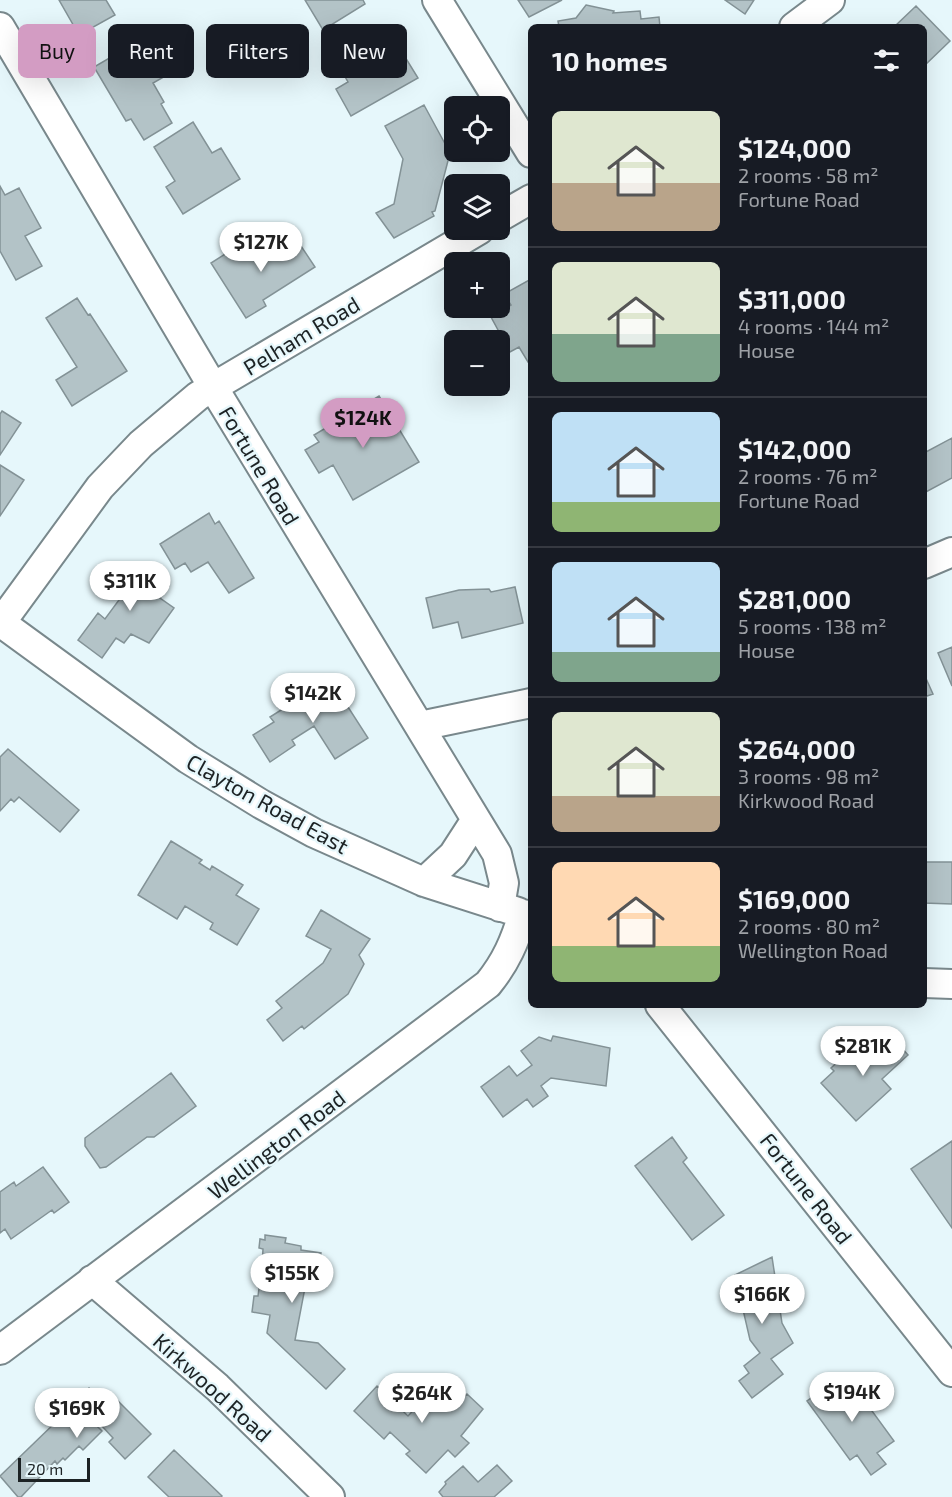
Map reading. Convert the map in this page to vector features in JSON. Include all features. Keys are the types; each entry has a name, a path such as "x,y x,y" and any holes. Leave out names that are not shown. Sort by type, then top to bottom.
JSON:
{"street":[{"path":"437,0 528,148"},
{"path":"798,24 830,0"},
{"name":"Fortune Road","path":"0,27 213,387 497,854 504,883 518,912"},
{"path":"510,211 528,201"},
{"name":"Pelham Road","path":"0,622 100,487 141,444 198,396 462,240"},
{"path":"927,563 952,552"},
{"name":"Clayton Road East","path":"0,622 188,759 252,799 314,833 423,882 518,912"},
{"path":"420,726 528,704"},
{"path":"423,882 453,855 475,821"},
{"name":"Wellington Road","path":"0,1350 489,984 503,966 516,940 518,912"},
{"path":"927,983 952,984"},
{"name":"Fortune Road","path":"662,1008 952,1372"},
{"name":"Kirkwood Road","path":"92,1280 217,1387 330,1497"}],"building":[{"path":"59,0 106,0 115,15 96,26 73,24"},
{"path":"305,0 363,0 365,4 333,24 321,24 321,27"},
{"path":"518,0 562,0 529,17"},
{"path":"725,0 754,0 745,14"},
{"path":"586,5 614,11 613,13 640,11 641,19 659,17 660,24 558,24 558,21 576,18"},
{"path":"916,6 950,41 927,63 927,24 897,24"},
{"path":"108,59 108,78 162,78 153,83 172,123 144,140 131,119 126,121 96,70 96,66"},
{"path":"407,60 418,78 351,116 336,89 348,82 346,78 407,78"},
{"path":"424,105 444,142 444,162 448,162 435,211 432,212 434,216 394,238 376,213 394,204 403,159 385,126"},
{"path":"193,122 212,153 221,148 240,179 183,214 166,187 175,181 154,147"},
{"path":"0,186 5,195 19,188 41,228 25,236 42,266 16,280 0,251"},
{"path":"295,237 315,267 263,300 266,306 246,318 211,263 241,244 249,256 256,252 260,259"},
{"path":"528,281 528,362 519,347 510,352 510,330 498,330 492,318 510,318 510,291"},
{"path":"77,298 127,371 72,406 56,380 77,367 46,318"},
{"path":"379,396 419,462 353,500 333,465 319,473 305,450 319,442 314,435"},
{"path":"2,411 21,423 0,455 0,414"},
{"path":"952,438 952,478 927,491 927,451"},
{"path":"0,465 24,480 0,516"},
{"path":"209,513 215,524 219,521 254,578 229,593 208,562 191,572 185,563 175,569 160,544"},
{"path":"136,562 169,586 160,598 174,608 149,643 131,634 124,643 116,638 102,658 78,640 98,613 105,619 119,600 111,595"},
{"path":"515,587 523,623 462,638 458,622 433,628 426,598 459,590 489,589 491,592"},
{"path":"952,647 952,686 938,653"},
{"path":"330,679 368,738 335,759 314,726 292,740 295,745 270,762 253,735 274,722 270,717"},
{"path":"927,681 933,694 927,696"},
{"path":"8,749 79,810 60,832 19,797 14,802 11,799 0,811 0,757"},
{"path":"171,841 202,860 199,863 210,870 212,866 243,885 236,895 259,909 237,945 210,929 213,923 185,906 177,919 138,895"},
{"path":"927,862 952,862 952,904 927,903"},
{"path":"321,910 370,939 359,955 364,964 348,994 304,1029 302,1026 283,1041 267,1020 282,1008 276,1001 323,963 331,949 306,936"},
{"path":"553,1036 610,1048 606,1086 551,1078 541,1086 548,1096 533,1107 527,1099 503,1117 481,1087 509,1066 517,1076 532,1065 521,1051 539,1037 551,1041"},
{"path":"891,1036 908,1055 882,1079 891,1089 856,1121 821,1083 834,1071 831,1068 857,1044 869,1056"},
{"path":"171,1073 196,1106 154,1137 147,1137 106,1167 100,1168 85,1146 85,1138"},
{"path":"672,1137 687,1158 683,1162 724,1215 692,1240 635,1166"},
{"path":"952,1141 952,1228 911,1169"},
{"path":"43,1167 69,1202 54,1213 52,1210 11,1239 5,1229 0,1233 0,1192 14,1182 16,1186"},
{"path":"265,1235 286,1238 285,1243 301,1246 301,1250 321,1253 318,1279 307,1277 295,1340 318,1343 345,1369 326,1389 267,1333 270,1315 252,1312 254,1296 258,1296 262,1266 263,1249 259,1248 260,1239 265,1240"},
{"path":"772,1257 782,1323 793,1343 771,1359 783,1374 752,1398 739,1381 749,1373 744,1366 760,1353 750,1340 735,1275"},
{"path":"845,1374 894,1441 877,1453 886,1464 871,1475 857,1455 850,1460 807,1401"},
{"path":"437,1385 457,1404 467,1394 483,1409 461,1436 469,1443 455,1457 448,1450 426,1473 406,1454 410,1451 390,1432 384,1439 354,1411 377,1386 408,1416"},
{"path":"89,1388 102,1401 110,1393 151,1434 125,1459 109,1442 113,1438 101,1425 98,1427 102,1431 83,1450 79,1446 65,1460 63,1458 57,1464 55,1461 21,1497 18,1497 0,1476 59,1419 62,1421 81,1403 78,1399"},
{"path":"174,1450 222,1496 169,1497 148,1477"},
{"path":"497,1465 512,1481 494,1497 443,1497 439,1492 446,1484 445,1482 463,1466 478,1482"}]}
